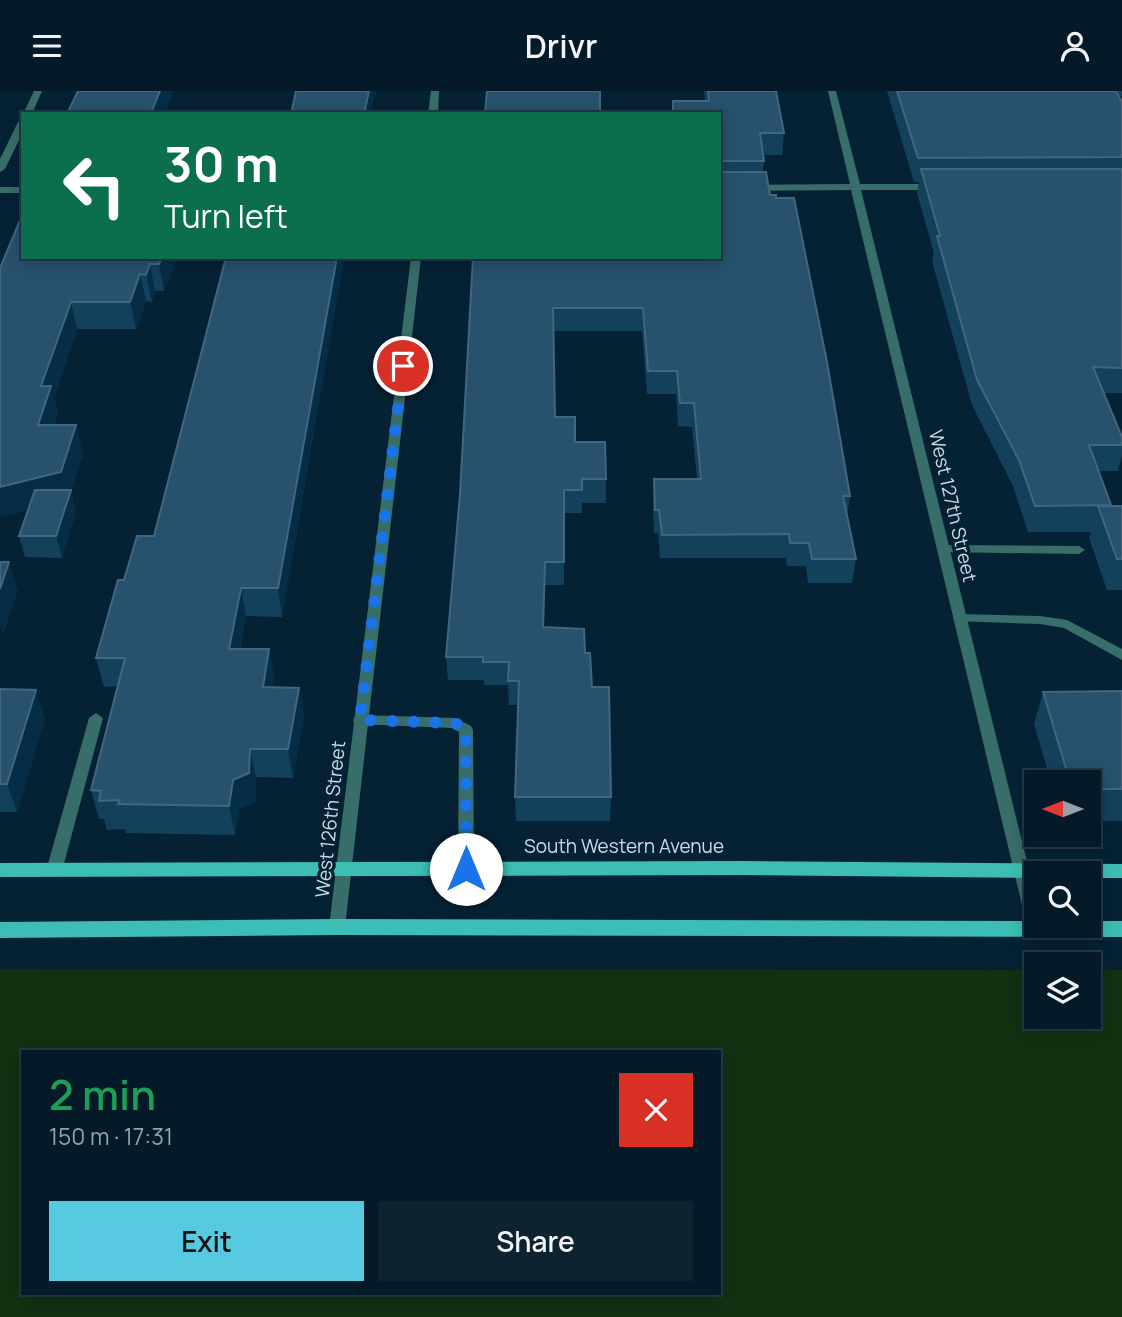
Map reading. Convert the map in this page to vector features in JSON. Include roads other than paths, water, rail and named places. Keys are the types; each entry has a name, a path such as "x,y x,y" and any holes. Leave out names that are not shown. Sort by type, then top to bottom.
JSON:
{"main road":[{"name":"South Western Avenue","path":"0,870 744,868 1122,871"},
{"path":"0,930 337,926 1024,930"},
{"path":"1101,929 1122,929"}],"street":[{"path":"28,112 38,91"},
{"path":"433,112 435,91"},
{"name":"West 127th Street","path":"832,91 1024,879"},
{"path":"0,169 21,126"},
{"path":"721,188 940,187"},
{"path":"0,190 21,190"},
{"name":"West 126th Street","path":"337,926 416,259"},
{"path":"944,549 1079,550"},
{"path":"960,618 1040,620 1067,624 1122,655"},
{"path":"54,871 96,717"},
{"path":"360,720 455,723 466,730 466,869"}]}
